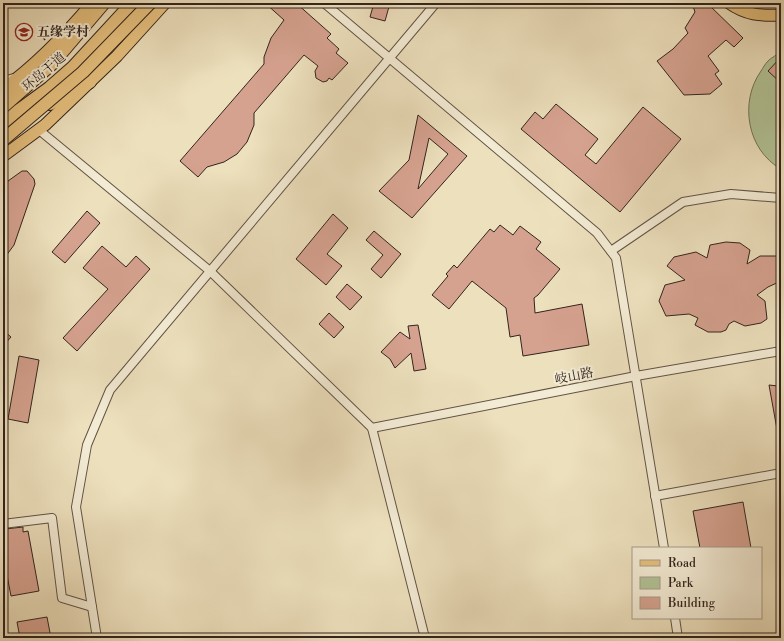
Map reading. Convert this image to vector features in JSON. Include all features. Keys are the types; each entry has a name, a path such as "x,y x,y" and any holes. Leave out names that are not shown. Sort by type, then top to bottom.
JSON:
{"highway":[{"name":"环岛干道","path":"3,107 52,64 104,3"},
{"name":"环岛干道","path":"3,124 73,67 132,3"},
{"path":"3,140 83,72 150,3"},
{"path":"3,102 20,77"},
{"path":"3,130 90,82"}],"main road":[{"path":"3,89 20,77 66,34 92,3"},
{"path":"3,156 39,130 90,82 117,56 165,3"},
{"path":"729,3 736,8 751,14 781,15"}],"street":[{"path":"324,3 597,233 616,258 664,547"},
{"path":"97,638 76,508 87,445 110,390 436,3"},
{"path":"3,78 7,80 20,77"},
{"path":"39,130 210,271 372,428 425,638"},
{"path":"611,251 683,202 731,194 781,198"},
{"name":"岐山路","path":"372,428 636,376 781,351"},
{"path":"656,496 781,473"},
{"path":"3,524 52,518 62,598 92,607"},
{"path":"675,619 678,638"}],"path":[{"path":"52,27 42,37 52,46"}],"green space":[{"path":"781,52 781,169 769,161 760,150 754,138 750,124 749,111 750,97 754,83 767,62"}],"building":[{"path":"265,3 296,3 331,34 327,38 339,49 336,53 348,63 332,80 329,78 327,81 323,82 316,78 315,71 318,66 304,55 254,113 254,125 247,142 237,154 224,162 207,167 198,177 180,161 264,64 264,57 271,38 284,20"},
{"path":"374,3 390,3 385,21 370,17"},
{"path":"692,3 707,3 743,38 734,47 726,40 708,56 719,71 715,74 722,84 710,94 684,95 657,61 673,49 688,33 685,28 695,12"},
{"path":"781,57 781,83 768,71"},
{"path":"556,104 598,139 585,155 596,164 643,107 681,139 620,212 521,129 535,112 543,119"},
{"path":"418,115 467,156 412,218 379,191 409,160","holes":["429,138 448,154 418,189"]},
{"path":"22,171 27,171 34,179 35,184 14,245 3,260 3,194 8,181"},
{"path":"87,211 100,223 65,263 52,252"},
{"path":"333,214 348,228 327,254 342,266 326,285 296,259"},
{"path":"500,225 513,235 520,226 541,242 536,249 560,269 534,298 535,313 582,304 589,345 523,356 520,335 510,337 506,308 472,281 449,309 432,295 448,276 446,274 454,265 457,268 490,229 494,232"},
{"path":"374,231 401,254 381,278 371,269 383,255 366,240"},
{"path":"726,242 740,243 750,250 747,264 760,256 781,256 781,281 768,287 757,295 765,301 767,319 761,323 745,326 734,321 729,324 726,330 721,332 708,332 695,325 698,318 689,314 666,316 659,301 665,285 685,280 667,266 674,257 696,252 707,258 710,245"},
{"path":"102,246 126,267 136,256 150,269 77,351 63,338 108,289 83,268"},
{"path":"347,284 362,297 350,310 336,297"},
{"path":"329,313 344,327 334,338 319,324"},
{"path":"418,325 426,369 414,371 411,353 395,368 390,359 381,352 400,332 410,339 408,326"},
{"path":"3,330 11,337 3,346"},
{"path":"19,356 39,360 28,423 8,419"},
{"path":"769,385 781,387 781,434 778,435"},
{"path":"743,502 751,547 700,547 693,511"},
{"path":"23,527 23,532 28,531 39,591 11,596 3,555 3,536 6,535 5,529"},
{"path":"47,617 51,638 20,638 17,622"}],"place":[{"name":"五缘学村","path":"24,32"}]}
